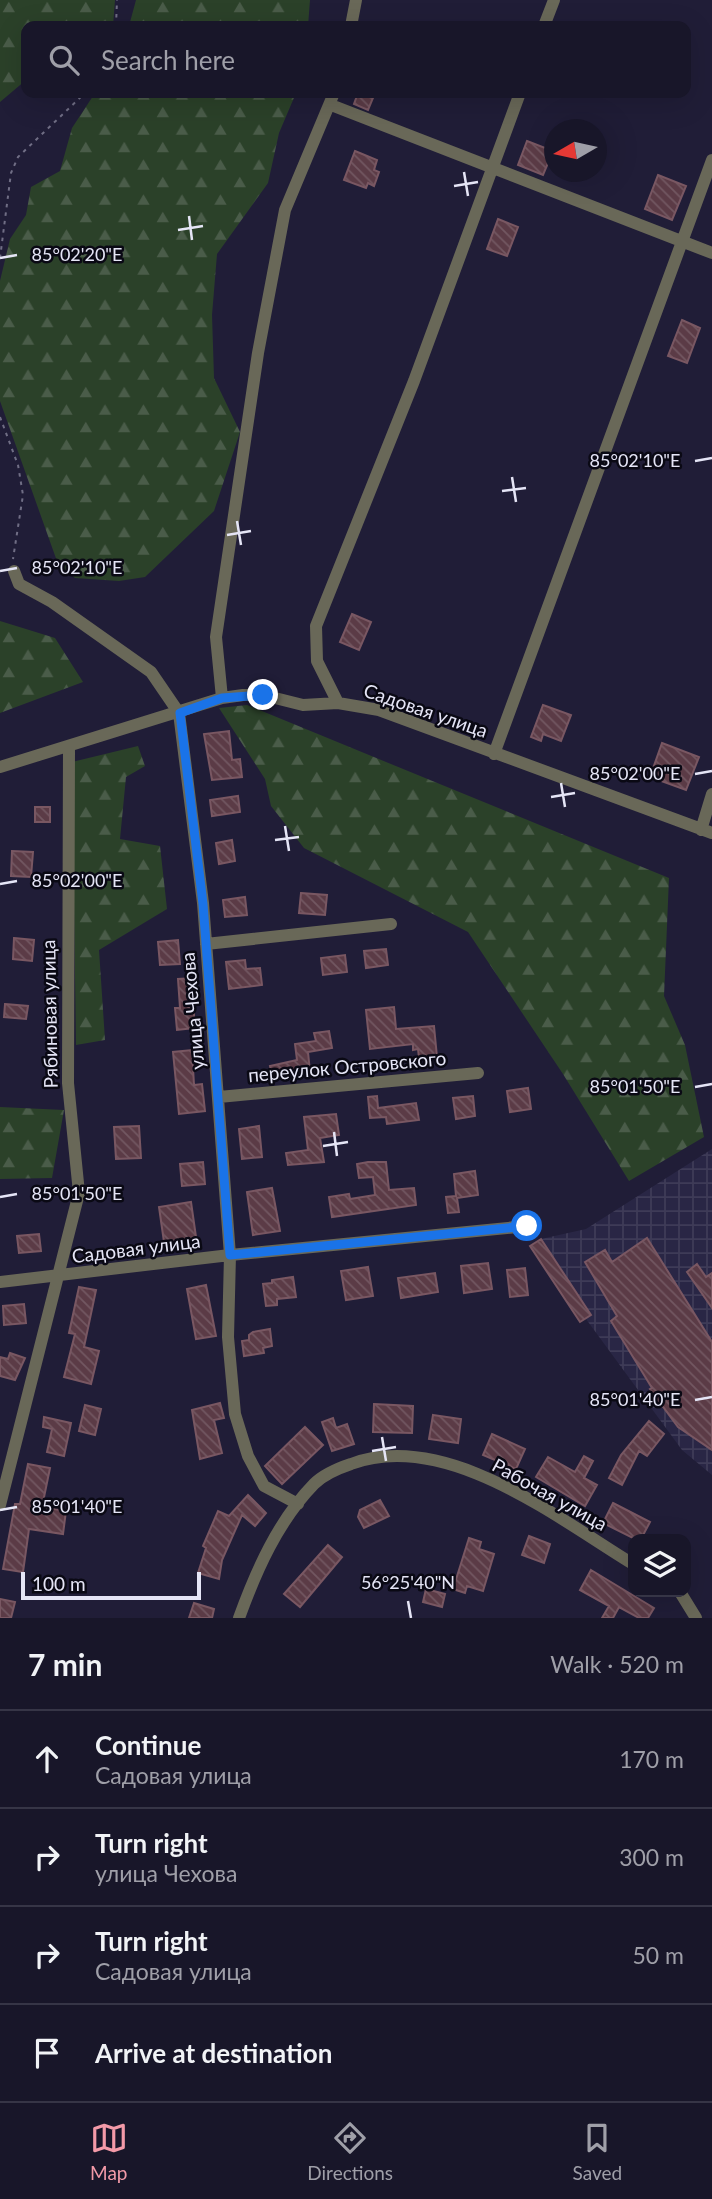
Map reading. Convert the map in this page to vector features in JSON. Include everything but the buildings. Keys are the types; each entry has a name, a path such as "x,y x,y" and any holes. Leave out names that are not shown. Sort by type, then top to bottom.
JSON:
{"street":[{"path":"352,21 356,0"},
{"path":"546,21 554,0"},
{"path":"338,703 317,662 316,626 414,381 518,98"},
{"path":"222,698 216,637 258,353 285,210 332,99 492,167 712,253"},
{"path":"494,754 712,160"},
{"name":"улица Чехова","path":"14,571 19,584 52,602 151,672 180,713 206,944 219,1097 230,1255 228,1337 235,1414 248,1456 264,1486 298,1504"},
{"name":"Садовая улица","path":"0,767 222,698 263,695 303,705 338,703 379,710 707,832"},
{"name":"Рябиновая улица","path":"0,1505 55,1277 79,1193 68,1083 69,747"},
{"path":"707,832 712,794"},
{"path":"206,944 391,924"},
{"name":"переулок Островского","path":"219,1097 478,1073"},
{"name":"Садовая улица","path":"0,1282 230,1255 527,1226"},
{"name":"Рабочая улица","path":"239,1618 254,1577 298,1504 316,1482 338,1469 372,1456 411,1455 451,1464 508,1488 628,1561"},
{"path":"683,1597 696,1618"}],"path":[{"path":"116,21 117,0"},
{"path":"0,258 5,239 11,173 18,157 80,98"},
{"path":"0,417 18,466 23,495 12,553 14,571"}],"shaded area":[{"path":"712,1149 712,1475 682,1450 586,1319 581,1322 530,1246 541,1239 586,1229"}],"green space":[{"path":"0,0 115,0 113,21 21,21 21,84 0,102"},
{"path":"136,0 310,0 308,21 130,21"},
{"path":"92,98 294,98 279,133 268,183 217,254 212,315 214,378 240,432 214,511 145,577 119,581 75,578 58,564 0,401 0,281 10,239 26,215 31,187 60,171 72,128"},
{"path":"0,621 55,638 83,682 0,713"},
{"path":"247,705 669,878 664,996 685,1045 704,1137 629,1181 563,1074 468,932 304,848 271,806 265,779 219,708"},
{"path":"138,746 145,766 126,777 120,839 160,846 167,909 99,950 105,1040 76,1045 72,762"},
{"path":"0,1107 64,1110 52,1178 0,1179"}],"route":[{"path":"263,695 222,698 180,713 203,904 230,1255 527,1226"}]}
